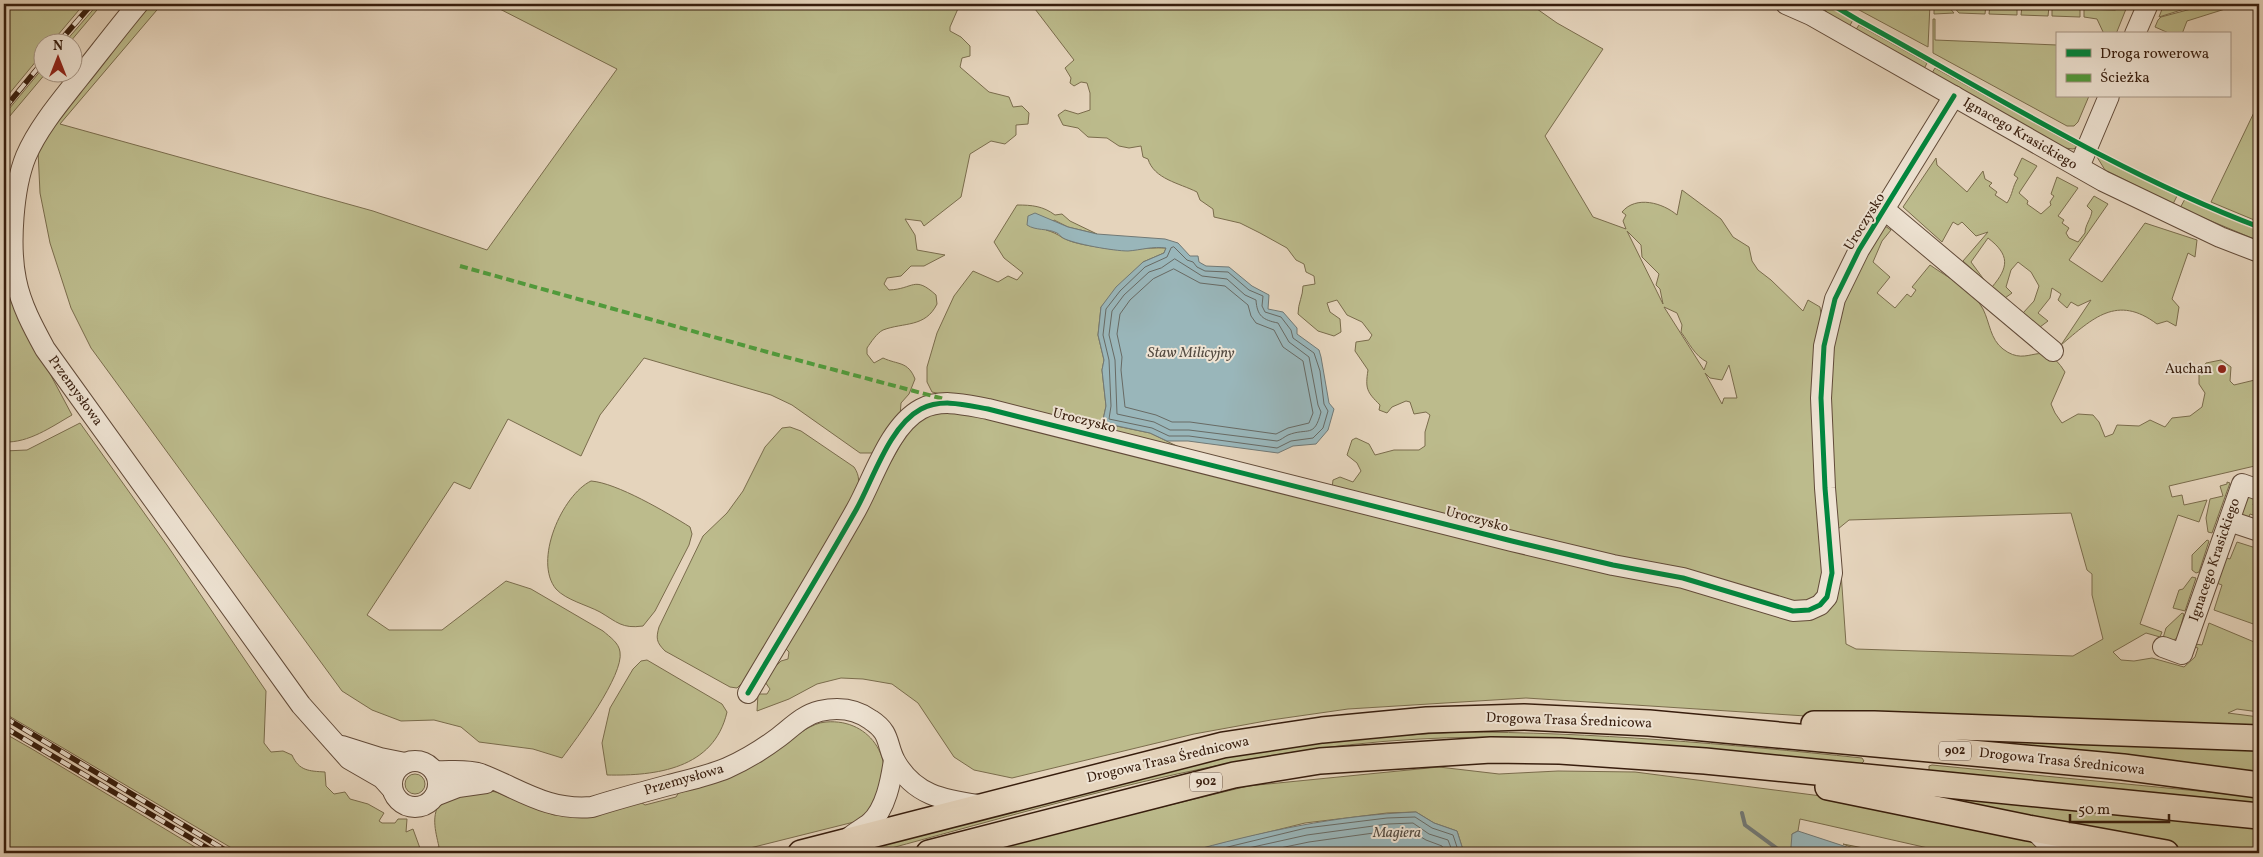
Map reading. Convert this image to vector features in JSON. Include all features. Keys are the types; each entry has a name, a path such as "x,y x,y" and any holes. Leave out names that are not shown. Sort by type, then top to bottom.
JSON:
{"main road":[{"name":"Drogowa Trasa Średnicowa","path":"801,853 1223,745 1322,730 1427,720 1524,717 1649,723 2123,767 2259,785"},
{"path":"1649,723 1874,724 2259,738"},
{"name":"902","path":"929,853 1234,775 1320,762 1491,750 1560,751 1705,761 2259,816"},
{"path":"1705,761 2028,828 2158,852"},
{"path":"2099,853 2120,850 2158,852"}],"street":[{"name":"Przemysłowa","path":"138,4 60,102 27,155 20,172 15,206 14,244 16,279 29,322 45,349 301,705 321,730 338,745 348,759 382,778 391,788"},
{"name":"Ignacego Krasickiego","path":"1786,4 1809,9 1954,96 2079,167 2172,215 2259,252"},
{"path":"2136,32 2148,4"},
{"name":"Uroczysko","path":"748,693 857,508 897,432 920,410 940,403 959,403 988,409 1529,545 1613,565 1683,578 1793,611 1809,610 1820,605 1826,597 1832,573 1825,488 1822,398 1827,327 1835,299 1846,276 1954,96"},
{"path":"2079,167 2108,98"},
{"name":"Uroczysko","path":"1885,210 2053,351"},
{"name":"Ignacego Krasickiego","path":"2163,647 2182,654 2242,484 2259,490"},
{"path":"2229,521 2259,531"},
{"name":"Przemysłowa","path":"434,771 475,772 550,804 576,808 592,806 726,768 768,745 803,718 835,708 857,712 872,720 883,731 890,744 894,760"},
{"name":"Przemysłowa","path":"338,745 405,762"},
{"path":"894,760 908,779 923,791 946,800 982,806"},
{"path":"842,842 872,822 891,782 894,760"},
{"path":"405,762 421,762 434,771 438,784 435,796 424,805 411,807 398,801 391,788 394,773 405,762"},
{"name":"Przemysłowa","path":"435,796 458,787 498,783"},
{"path":"2028,828 2038,834 2057,853"}],"shaded area":[{"path":"4,4 84,4 60,32 32,32 32,66 4,100"},
{"path":"98,4 102,4 78,32 74,32"},
{"path":"148,4 162,4 60,124 373,211 487,250 617,69 490,4 960,4 950,31 961,37 970,46 970,56 962,58 960,67 989,92 1009,97 1013,107 1022,106 1029,113 1028,124 1016,125 1016,135 1005,144 991,141 970,154 961,197 924,226 921,221 905,219 915,235 917,250 945,255 924,266 911,266 901,276 887,278 884,284 889,290 918,284 936,295 937,304 932,312 920,321 881,331 867,348 867,354 874,363 883,358 902,364 909,369 915,379 909,394 901,403 900,417 876,453 860,453 792,405 771,395 644,358 600,415 581,456 508,419 470,489 454,482 367,615 389,630 442,630 506,581 531,589 603,631 614,640 620,652 615,675 598,706 562,758 533,749 479,742 461,727 434,720 401,721 372,710 342,691 91,348 71,308 50,243 40,193 38,151 57,121"},
{"path":"986,4 1530,4 1557,23 1603,49 1545,136 1593,217 1626,229 1623,221 1626,215 1622,212 1628,207 1642,202 1657,204 1677,215 1682,190 1721,219 1733,237 1749,247 1752,261 1758,270 1803,311 1808,300 1820,307 1821,314 1841,300 1885,226 1891,230 1882,241 1873,262 1890,277 1877,293 1895,308 1907,294 1911,297 1916,290 1912,287 1930,265 1960,284 1979,302 1995,340 2003,349 2021,356 2049,355 2057,361 2065,372 2051,404 2055,413 2062,423 2078,414 2093,415 2099,422 2105,437 2113,434 2117,425 2139,426 2150,420 2165,427 2172,418 2190,416 2202,407 2205,393 2199,384 2199,374 2206,363 2221,360 2231,367 2230,381 2234,385 2259,379 2259,465 2169,486 2172,497 2182,495 2184,505 2207,500 2199,522 2178,515 2140,624 2162,632 2160,637 2146,633 2113,652 2121,660 2134,661 2152,658 2184,667 2195,657 2198,648 2194,647 2195,644 2202,645 2209,623 2259,644 2259,712 2237,709 2228,713 2259,717 2259,732 1837,718 1526,698 1348,709 1271,720 1194,734 1012,778 974,770 954,757 918,703 892,684 863,679 841,678 817,684 789,699 757,711 758,694 767,694 770,689 765,682 770,666 777,665 781,661 788,659 789,652 784,647 915,420 942,409 1332,488 1333,480 1340,477 1353,482 1361,471 1357,463 1347,455 1352,440 1356,438 1369,444 1375,455 1394,450 1419,450 1425,446 1425,432 1430,415 1426,412 1414,414 1410,402 1406,401 1392,407 1387,413 1379,410 1380,405 1368,390 1368,370 1355,351 1356,342 1369,340 1372,335 1362,322 1347,315 1337,300 1327,303 1330,312 1340,319 1341,332 1334,336 1318,331 1298,314 1303,286 1315,284 1314,276 1306,272 1304,264 1296,260 1287,248 1240,223 1214,217 1213,209 1200,200 1197,192 1161,176 1151,166 1148,159 1143,157 1141,146 1129,148 1119,146 1107,138 1088,137 1078,128 1063,125 1058,115 1065,110 1078,114 1090,110 1090,93 1087,83 1081,82 1074,86 1070,83 1071,78 1065,68 1074,60 1035,9","holes":["1627,231 1641,245 1642,257 1659,274 1656,285 1660,289 1663,304","1664,307 1677,313 1682,325 1681,332 1696,353 1707,362 1704,370","1729,365 1737,398 1724,398 1722,404 1705,373 1710,378 1722,380","2071,513 2087,570 2092,574 2092,595 2103,639 2073,656 1856,649 1846,644 1838,529 1849,520"]},
{"path":"1820,4 1828,6 1853,20 1849,27 1830,16"},
{"path":"1848,4 1930,4 1928,47"},
{"path":"1934,4 1946,4 1954,13 1934,14"},
{"path":"1951,4 1986,4 1985,14 1959,13"},
{"path":"1990,4 2017,6 2017,15 1989,14"},
{"path":"2128,4 2117,32 2103,32 2097,19 2084,17 2084,9 2115,10"},
{"path":"2164,4 2200,4 2159,17"},
{"path":"2210,4 2241,4 2187,21 2183,32 2166,32 2155,27 2161,17"},
{"path":"2022,6 2049,7 2048,16 2021,15"},
{"path":"2052,8 2080,8 2080,17 2052,16"},
{"path":"1933,19 1935,19 1935,40 2056,45 2056,98 2088,98 2078,122 2074,126 2067,126 1933,53"},
{"path":"1859,25 1927,63 1924,69 1855,31"},
{"path":"1935,68 2078,147 2073,149 2065,148 1932,73"},
{"path":"32,81 38,82 4,123 4,115"},
{"path":"2259,102 2259,222 2211,202"},
{"path":"2097,157 2177,196 2173,204 2105,170"},
{"path":"1936,158 1937,165 1967,192 1983,171 1985,179 1992,183 1989,186 1997,192 1995,195 2007,203 2018,178 2014,175 2022,158 2037,166 2019,193 2028,201 2027,204 2041,214 2051,205 2050,202 2054,196 2051,194 2057,177 2078,188 2058,216 2064,220 2062,223 2069,228 2066,233 2069,238 2078,242 2085,233 2092,211 2087,206 2094,196 2108,204 2069,260 2102,282 2145,223 2197,240 2195,257 2188,253 2172,299 2179,307 2176,326 2167,321 2157,324 2143,315 2117,310 2095,319 2061,345 2091,300 2078,306 2071,302 2067,308 2058,300 2061,294 2052,288 2050,298 2038,313 2048,321 2040,327 2023,313 2034,301 2039,286 2031,272 2018,262 2011,270 2006,287 2012,293 2005,298 1992,287 2002,273 2005,261 1995,244 1988,238 1971,262 1985,281 1963,261 1988,232 1976,236 1962,222 1958,225 1953,222 1942,242 1903,207"},
{"path":"2185,199 2259,231 2259,241 2180,208"},
{"path":"1017,205 1037,207 1055,215 1062,214 1070,221 1097,234 1068,227 1054,220 1046,230 1072,242 1112,249 1166,248 1164,253 1143,262 1101,307 1098,335 1104,360 1102,370 1106,406 1103,420 1116,426 1150,433 1183,449 932,392 927,382 927,367 937,333 954,296 973,271 998,282 1008,276 1017,280 1023,273 1004,258 994,242"},
{"path":"4,265 24,325 72,415 31,437 13,442 4,442"},
{"path":"80,423 167,545 266,691 264,743 271,752 283,751 292,755 298,764 305,769 325,772 326,786 334,794 345,792 350,799 368,804 384,813 379,821 382,823 395,823 398,819 407,819 406,832 413,829 421,851 439,847 435,817 441,800 485,790 496,792 554,815 572,816 638,800 645,805 676,797 681,789 772,748 810,727 826,722 842,723 856,727 877,746 882,759 884,773 882,787 876,802 866,815 858,821 730,853 240,853 4,713 4,451 27,450"},
{"path":"790,427 801,431 854,467 859,479 857,491 743,682 737,688 730,687 665,651 658,642 658,631 703,536 727,513 743,491 765,447 782,428"},
{"path":"591,481 627,492 690,527 692,534 689,545 655,611 643,626 625,626 571,599 556,589 550,577 548,562 549,546 554,530 570,500"},
{"path":"2227,482 2230,483 2212,533 2208,532 2206,518 2210,499 2223,496 2220,486 2227,484"},
{"path":"2255,498 2253,505 2259,509 2259,517 2250,514 2247,522 2243,520 2239,506 2245,499"},
{"path":"2207,540 2209,541 2199,572 2196,573 2192,570 2192,555"},
{"path":"2237,542 2259,549 2259,626 2214,610 2222,585 2214,582 2223,557 2230,559"},
{"path":"2192,577 2196,578 2185,611 2173,608 2179,590 2183,589"},
{"path":"2182,613 2184,614 2178,637 2173,641 2163,638 2166,628"},
{"path":"647,660 722,704 727,712 720,731 710,746 696,757 681,765 645,774 607,775 602,743 610,708 633,669 641,661"},
{"path":"1458,732 1559,734 1660,740 1862,758 1864,761 1861,764 1696,748 1530,738 1474,737 1419,739 1349,745 1280,754 1211,767 1075,798 873,853 848,853 1159,771 1248,753 1289,746 1375,737"},
{"path":"4,733 32,749 205,853 4,853"},
{"path":"1925,738 2259,748 2259,773"},
{"path":"1929,766 2259,797 2259,804 1929,771"},
{"path":"1439,767 1499,774 1558,771 1635,772 1829,797 2038,842 2047,853 1950,853 1800,819 1798,831 1792,834 1795,853 1464,853 1457,831 1434,823 1416,812 1387,813 1305,823 1184,853 973,853 1248,786"},
{"path":"411,774 419,774 425,780 425,788 419,794 411,794 405,788 405,780"},
{"path":"1925,795 2259,828 2259,853 2205,853 2126,840"},
{"path":"1843,844 1889,853 1865,853"}],"water":[{"name":"Staw Milicyjny","path":"1035,213 1068,227 1097,234 1165,239 1178,243 1190,256 1198,256 1199,262 1206,266 1229,267 1252,286 1269,295 1268,309 1283,312 1297,328 1297,334 1319,350 1329,403 1334,409 1328,430 1316,444 1293,446 1278,453 1188,441 1167,441 1150,433 1108,424 1103,420 1106,406 1102,370 1104,360 1098,335 1101,307 1116,287 1143,262 1164,253 1166,248 1156,247 1122,251 1076,243 1063,238 1053,231 1027,225 1028,216"},
{"name":"Magiera","path":"1416,812 1434,823 1457,831 1464,853 1184,853 1241,838 1299,826 1357,817"},
{"path":"1798,831 1865,853 1827,853 1818,849 1813,850 1812,853 1795,853 1791,847 1792,834"}],"waterway":[{"path":"1742,813 1745,825 1783,853"}],"railway":[{"path":"68,32 92,4"},
{"path":"4,109 32,75"},
{"path":"4,717 230,853"},
{"path":"4,727 216,853"}],"marked path":[{"path":"460,266 944,399"}],"cycle path":[{"path":"1831,4 2055,131 2156,182 2207,206 2259,227"},
{"path":"748,693 856,510 891,441 910,417 921,409 946,403 988,409 1512,541 1613,565 1683,578 1793,611 1809,610 1820,605 1827,597 1832,573 1825,488 1821,398 1824,346 1835,299 1859,250 1954,96"}],"place":[{"name":"Auchan","path":"2222,369"}]}
